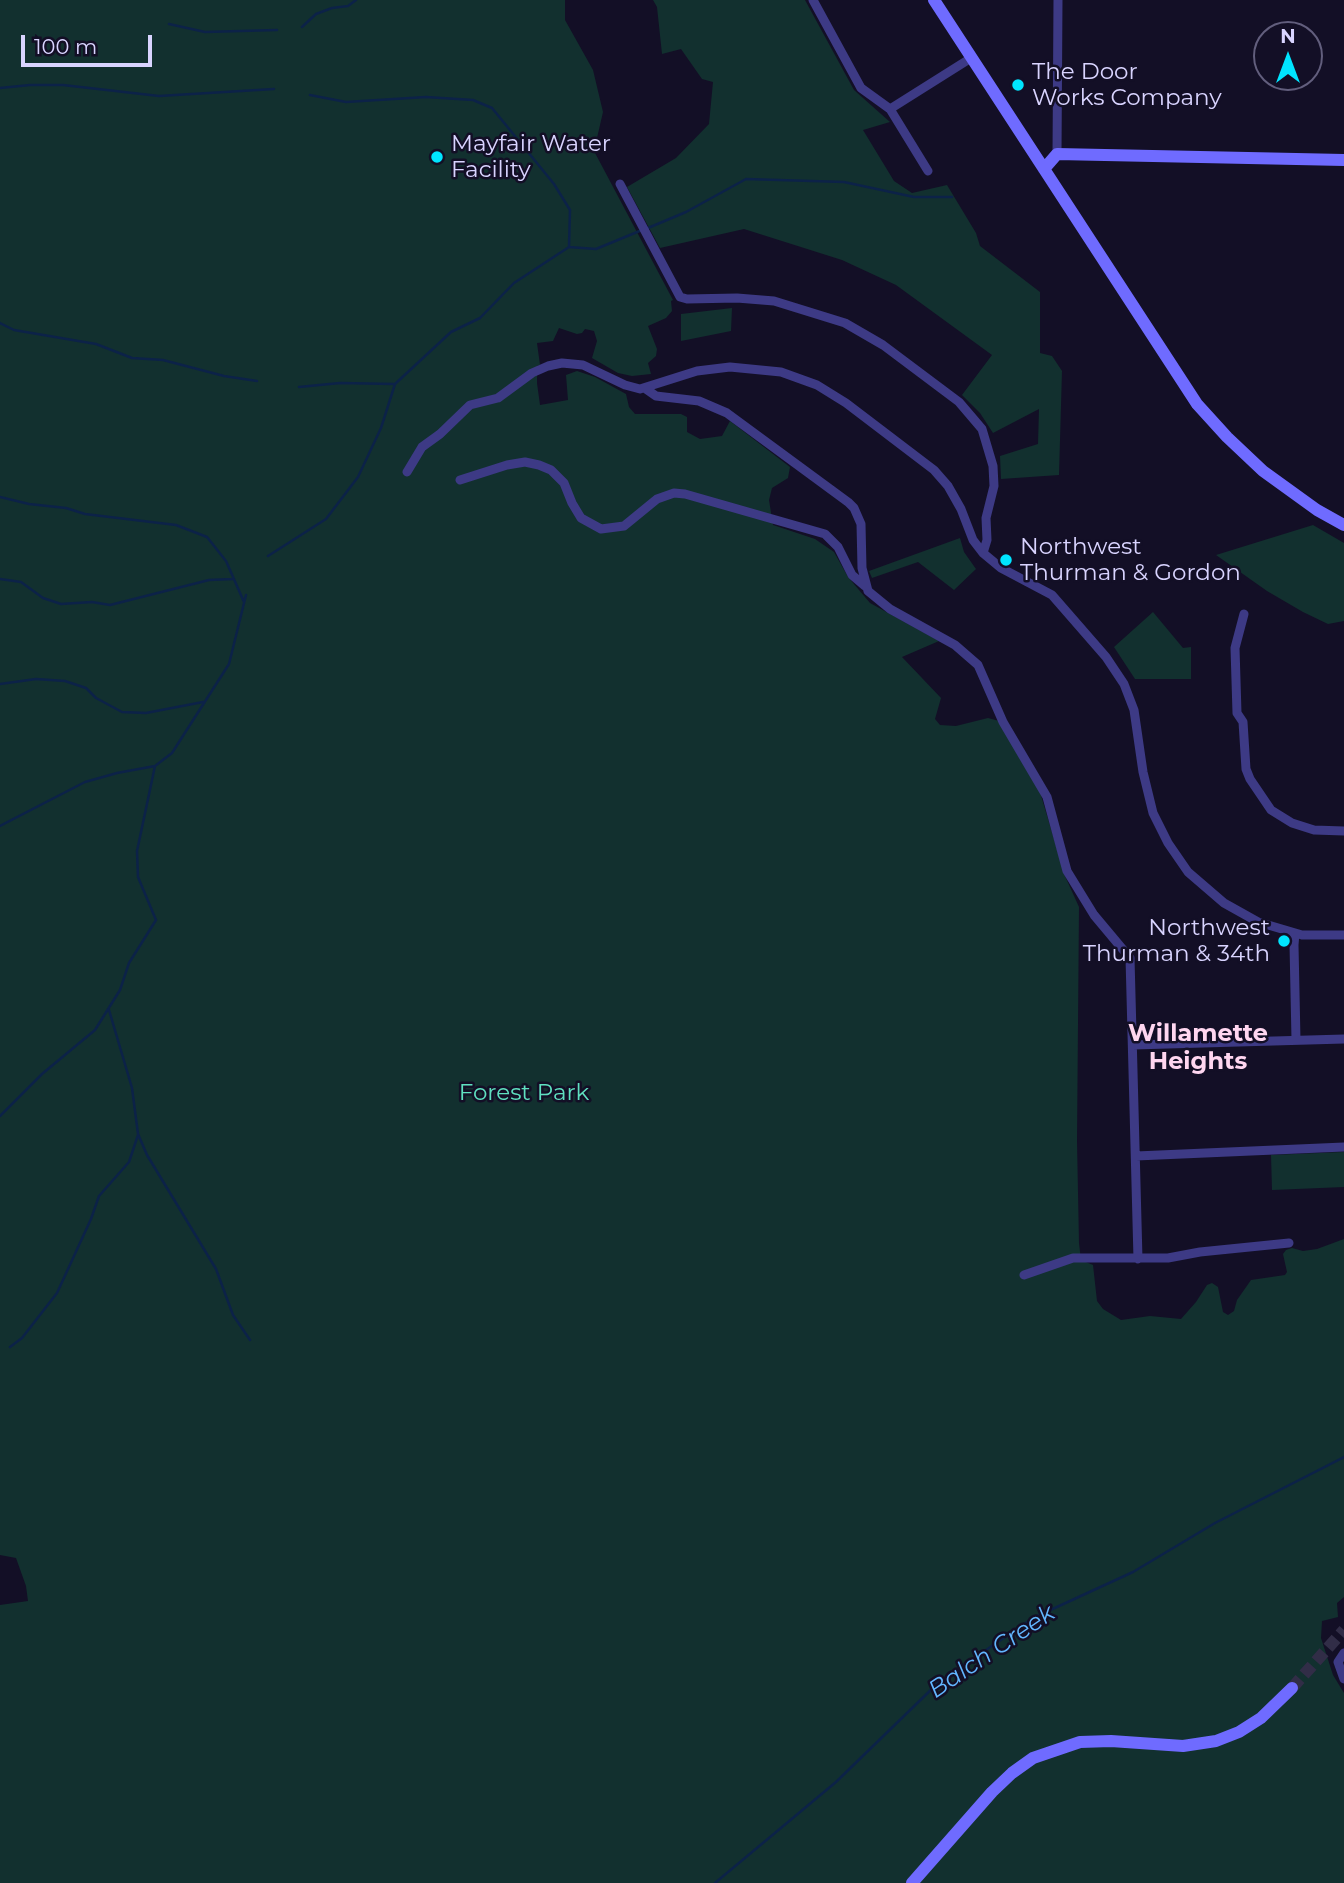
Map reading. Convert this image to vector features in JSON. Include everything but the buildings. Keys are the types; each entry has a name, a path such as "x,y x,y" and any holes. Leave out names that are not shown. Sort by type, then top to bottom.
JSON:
{"main road":[{"path":"933,0 1197,404 1263,471 1317,510 1344,525"},
{"path":"1044,169 1057,154 1344,160"},
{"path":"912,1883 997,1787 1023,1765 1048,1752 1080,1742 1094,1741 1182,1746 1216,1741 1255,1722 1292,1688"}],"street":[{"path":"813,0 861,88 890,109 928,171"},
{"path":"1057,154 1058,0"},
{"path":"890,109 971,58"},
{"path":"620,184 682,299 737,298 774,301 845,323 883,345 959,402 982,429 993,466 994,486 986,518 987,540 983,553"},
{"path":"407,472 422,447 470,405 498,398 532,373 548,366 562,363 583,365 625,385 646,389 656,396 699,401 727,413 848,502 858,516 863,531 865,586"},
{"path":"646,389 697,371 730,367 780,372 817,385 846,403 934,470 948,486 961,509 973,540 983,553 1001,568 1052,594 1116,670 1134,710 1143,772 1153,813 1168,843 1188,872 1213,895 1235,910 1270,926 1312,936 1344,936"},
{"path":"460,480 507,465 525,462 540,465 551,470 564,483 581,518 601,529 633,522 657,499 674,493 825,534 838,547 852,575 884,605 955,645 978,665 1003,723 1047,797 1067,871 1094,915 1130,958 1138,1259"},
{"path":"1244,614 1235,648 1237,713 1243,726 1246,769 1250,779 1271,810 1292,823 1314,830 1344,831"},
{"path":"1295,933 1296,1040"},
{"path":"1133,1045 1344,1039"},
{"path":"1136,1156 1344,1147"},
{"path":"1024,1275 1073,1258 1168,1258 1289,1243"},
{"path":"1344,1653 1338,1662 1344,1679"}],"green space":[{"name":"Forest Park","path":"0,0 565,0 565,20 593,70 603,112 594,151 673,300 672,311 666,318 648,326 657,349 656,356 648,363 651,374 632,376 618,373 592,358 597,341 594,331 585,329 577,334 559,328 553,341 537,343 540,405 568,400 566,375 577,371 595,377 626,394 629,407 635,414 681,414 687,417 687,432 700,439 722,436 730,421 790,467 788,478 772,488 769,500 773,525 815,539 834,552 848,577 870,603 939,641 902,657 941,698 935,719 940,725 956,726 988,718 999,721 1040,792 1065,876 1079,907 1079,1243 1081,1260 1093,1265 1097,1301 1103,1309 1121,1320 1150,1316 1181,1319 1207,1285 1212,1283 1218,1287 1223,1312 1228,1315 1234,1311 1237,1300 1251,1280 1285,1275 1287,1272 1283,1254 1286,1250 1317,1249 1344,1239 1344,1597 1337,1603 1338,1617 1322,1621 1321,1638 1333,1675 1344,1693 1344,1883 0,1883 0,1605 28,1601 26,1586 16,1558 0,1555"},
{"path":"653,0 805,0 854,90 890,122 863,130 894,181 912,193 947,185 976,233 980,246 1040,292 1040,353 1052,356 1062,371 1059,475 1001,479 1000,456 1038,444 1039,409 993,433 980,413 962,395 992,355 896,285 842,260 744,229 660,248 627,187 676,158 709,124 713,82 702,79 681,49 662,54 657,7"},
{"path":"732,308 731,331 681,341 681,314"},
{"path":"1313,525 1344,543 1344,621 1328,624 1303,612 1267,591 1216,555"},
{"path":"960,538 964,552 976,569 954,590 918,562 872,578 869,571"},
{"path":"1153,612 1183,648 1191,647 1191,679 1135,679 1114,647"},
{"path":"1344,1152 1344,1187 1272,1190 1271,1155"}],"waterway":[{"path":"302,27 316,14 348,6 356,0"},
{"path":"169,24 205,32 277,30"},
{"path":"0,88 63,85 159,96 274,89"},
{"path":"310,95 346,102 426,97 473,100 492,108 554,184 570,210 569,247"},
{"path":"648,228 686,212 746,179 844,182 914,197 952,197"},
{"path":"268,556 326,519 358,477 381,428 395,384 451,332 480,318 514,283 569,247 596,249 642,230"},
{"path":"0,323 14,330 96,344 132,358 163,360 224,376 257,381"},
{"path":"299,387 340,383 394,384"},
{"path":"0,497 29,504 66,508 85,514 176,525 207,537 226,561 244,602"},
{"path":"0,579 21,582 43,598 61,604 92,602 110,605 209,580 233,579"},
{"path":"0,826 85,782 155,766 172,753 229,664 246,595"},
{"path":"0,684 36,679 65,681 86,688 96,698 122,712 146,713 203,702"},
{"path":"0,1116 42,1074 95,1030 120,990 129,963 156,920 138,877 137,851 155,766"},
{"path":"109,1010 132,1088 138,1134 147,1155 216,1269 233,1315 250,1340"},
{"path":"10,1347 22,1338 57,1293 99,1196 129,1162 138,1135"},
{"name":"Balch Creek","path":"715,1883 836,1782 939,1682 1033,1618 1133,1572 1215,1523 1344,1457"}],"tunnel":[{"path":"1292,1688 1344,1630"}],"place":[{"name":"The Door Works Company","path":"1018,85"},
{"name":"Mayfair Water Facility","path":"437,157"},
{"name":"Northwest Thurman & Gordon","path":"1006,560"},
{"name":"Northwest Thurman & 34th","path":"1284,941"}],"district":[{"name":"Willamette Heights","path":"1198,1048"}]}
